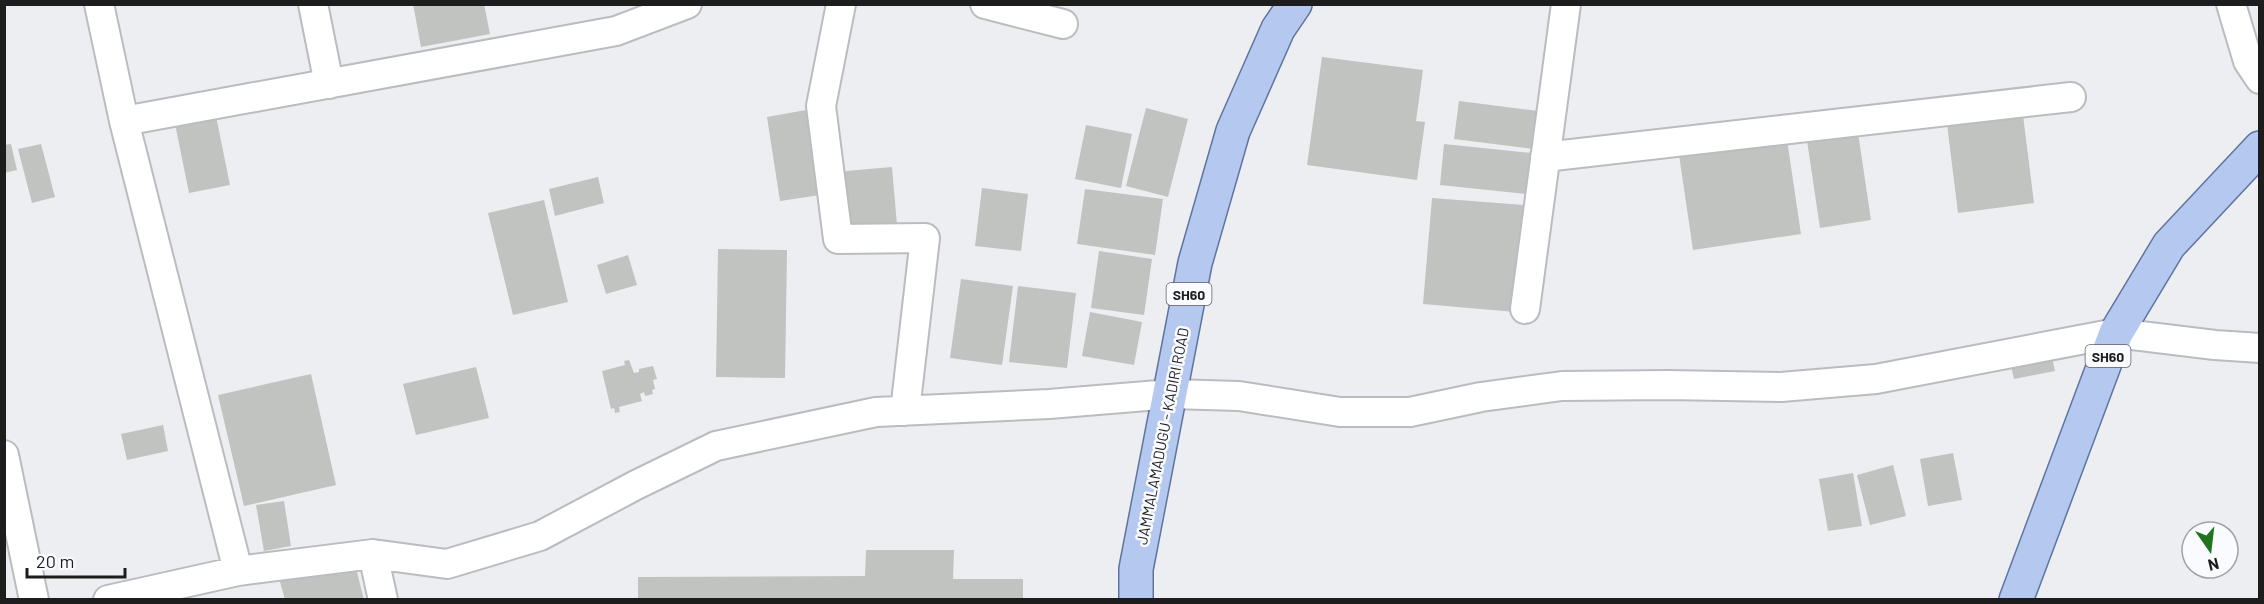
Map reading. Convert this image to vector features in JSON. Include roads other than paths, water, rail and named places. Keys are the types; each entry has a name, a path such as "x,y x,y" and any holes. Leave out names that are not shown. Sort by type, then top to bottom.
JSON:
{"main road":[{"name":"JAMMALAMADUGU - KADIRI ROAD","path":"1136,600 1136,569 1195,263 1233,131 1278,29 1295,4"},
{"name":"SH60","path":"2016,600 2116,333 2169,244 2259,148"}],"street":[{"path":"99,4 124,121 238,571"},
{"path":"313,4 328,84"},
{"path":"124,121 616,31 687,4"},
{"path":"841,4 821,106 838,239 925,238 905,411"},
{"path":"985,4 1063,24"},
{"path":"1524,309 1566,4"},
{"path":"2231,4 2248,61 2259,79"},
{"path":"1545,157 2071,97"},
{"path":"126,598 238,571 373,554 447,564 540,536 716,446 876,412 1049,404 1170,394 1239,396 1340,412 1410,412 1481,397 1562,387 1668,385 1781,387 1876,379 2116,333 2259,348"},
{"path":"4,455 34,600"},
{"path":"373,554 383,600"}]}
